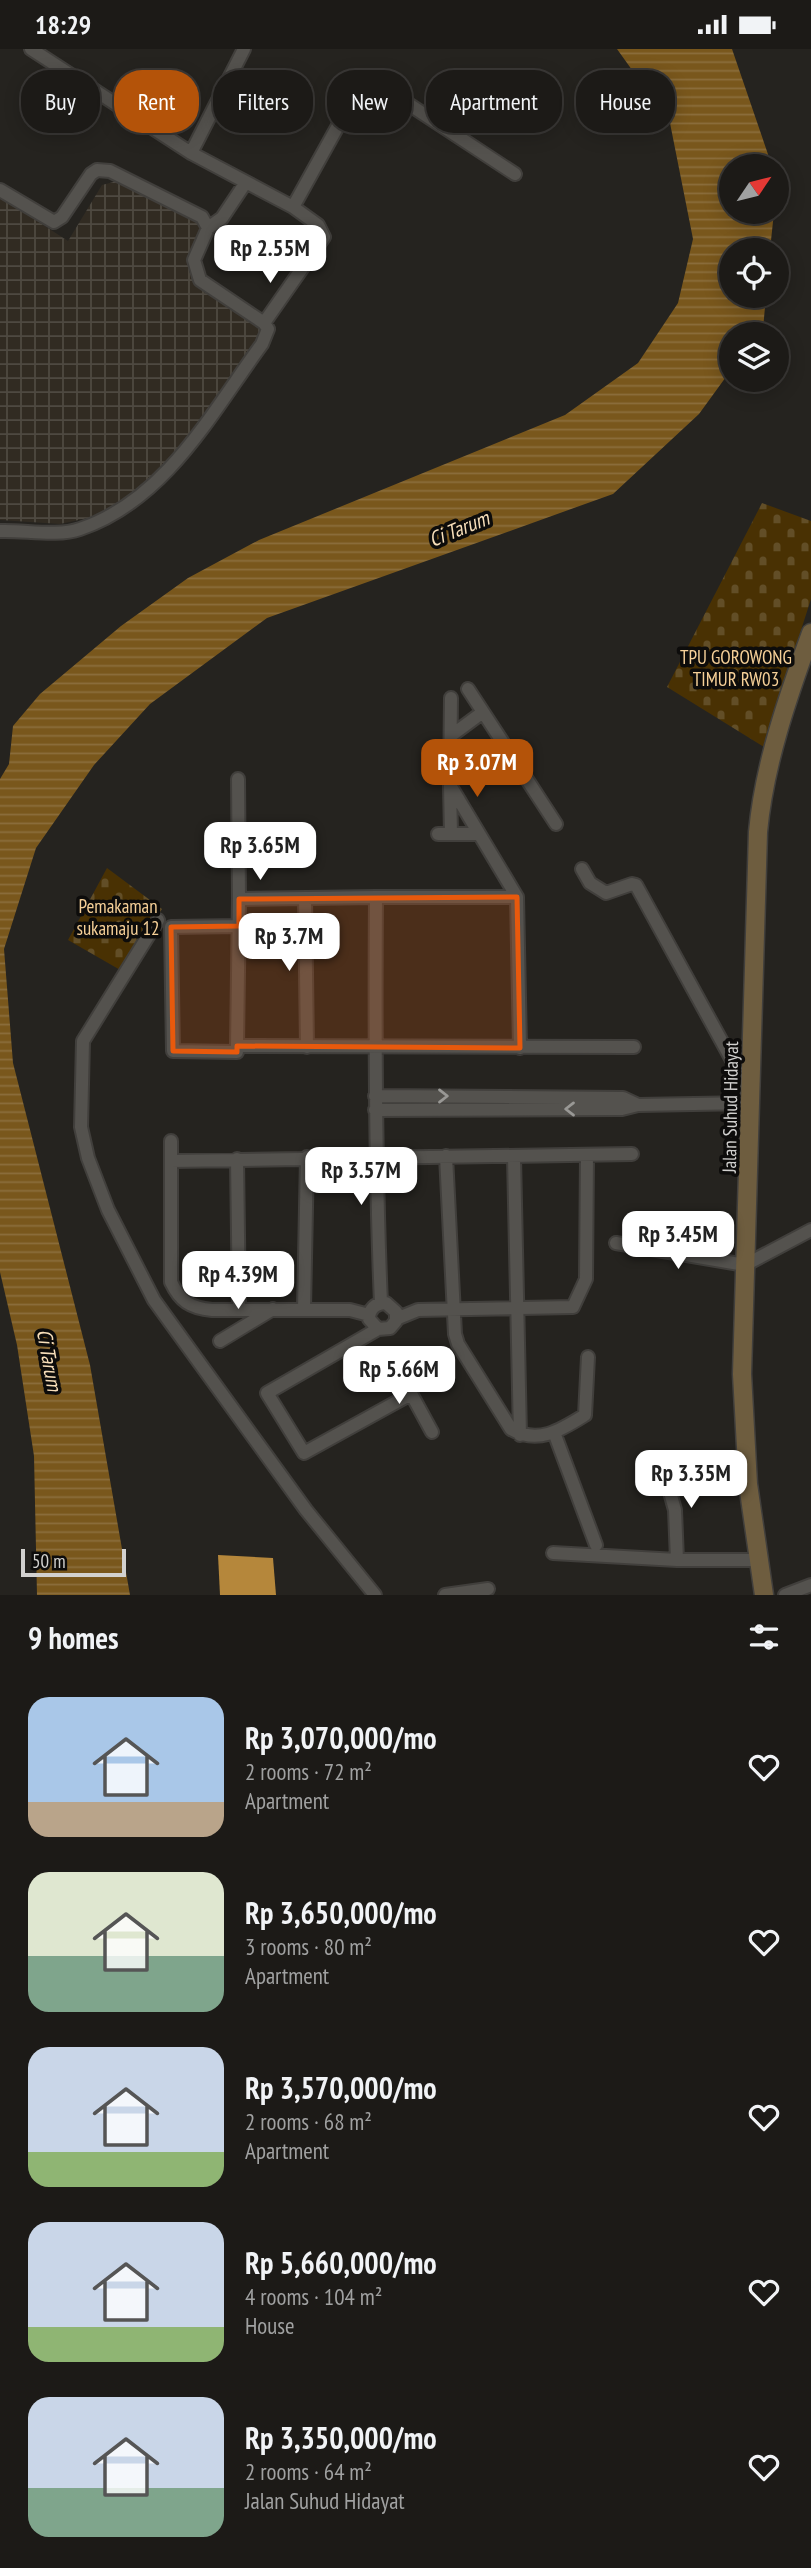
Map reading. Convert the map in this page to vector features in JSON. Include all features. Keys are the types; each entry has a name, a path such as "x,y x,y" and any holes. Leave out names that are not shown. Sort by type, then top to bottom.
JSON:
{"street":[{"path":"31,49 191,153 293,207 318,225 324,237 264,323"},
{"path":"191,153 244,49"},
{"path":"293,207 364,79 372,80 515,174"},
{"path":"0,190 54,222 62,217 91,174 97,170 110,171 202,217 208,228"},
{"path":"0,531 79,530 119,509 149,488 177,460 262,344 268,329 264,323 200,280 195,271 194,260 208,228 222,218 246,182"},
{"name":"Jalan Suhud Hidayat","path":"764,1595 757,1560 743,1423 758,832 765,786 774,752 811,633"},
{"path":"468,689 556,824"},
{"path":"451,698 450,785 444,834 479,834"},
{"path":"452,735 484,712"},
{"path":"238,779 239,926 237,1052 173,1051 171,927 239,926"},
{"path":"450,785 517,897 520,1048"},
{"path":"374,1110 622,1109 638,1105 750,1098 636,885 606,893 590,883 582,869"},
{"path":"376,897 375,1156 390,1328 378,1329 267,1393 304,1453 411,1394"},
{"path":"239,899 517,897"},
{"path":"305,898 307,1047"},
{"path":"158,920 83,1041 81,1127 88,1158 108,1210 154,1300 306,1510 375,1595"},
{"path":"237,1046 375,1049 634,1047"},
{"path":"374,1096 623,1098 638,1105"},
{"path":"171,1141 172,1282 175,1290 190,1306 350,1310 369,1315"},
{"path":"171,1161 632,1154"},
{"path":"378,1329 371,1324 369,1315 373,1307 390,1310 516,1310 573,1307 586,1279 587,1155"},
{"path":"446,1156 453,1310 458,1344 503,1420 520,1435 555,1434 584,1415 588,1357"},
{"path":"304,1309 307,1157"},
{"path":"514,1157 520,1435"},
{"path":"237,1159 239,1309"},
{"path":"616,1243 745,1265 811,1230"},
{"path":"220,1341 273,1308"},
{"path":"395,1364 432,1432"},
{"path":"555,1434 596,1545"},
{"path":"663,1467 675,1510 677,1560"},
{"path":"553,1553 677,1560 757,1560"},
{"path":"785,1595 811,1585"},
{"path":"445,1595 488,1589"}],"highlighted area":[{"path":"517,897 520,1048 237,1046 237,1052 173,1051 171,927 239,926 239,899"}],"shaded area":[{"path":"125,179 204,222 209,237 189,272 273,330 157,478 97,516 60,524 0,520 0,197 68,241 102,185"}],"green space":[{"name":"TPU GOROWONG TIMUR RW03","path":"762,503 811,521 811,599 792,658 769,750 667,687"},
{"name":"Pemakaman sukamaju 12","path":"107,868 162,909 122,971 68,940"}],"water":[{"name":"Ci Tarum","path":"617,49 732,49 768,154 719,154 719,224 773,224 771,238 719,238 719,308 765,308 764,322 719,322 719,386 699,414 613,494 267,618 150,704 94,765 36,848 4,949 13,1063 90,1365 130,1595 37,1595 34,1456 17,1345 0,1272 0,779 9,764 13,726 40,694 121,626 188,578 259,540 565,415 638,363 678,303 693,239 672,133 675,133 675,70 632,70"}],"building":[{"path":"218,1555 273,1558 276,1595 220,1595"}]}
